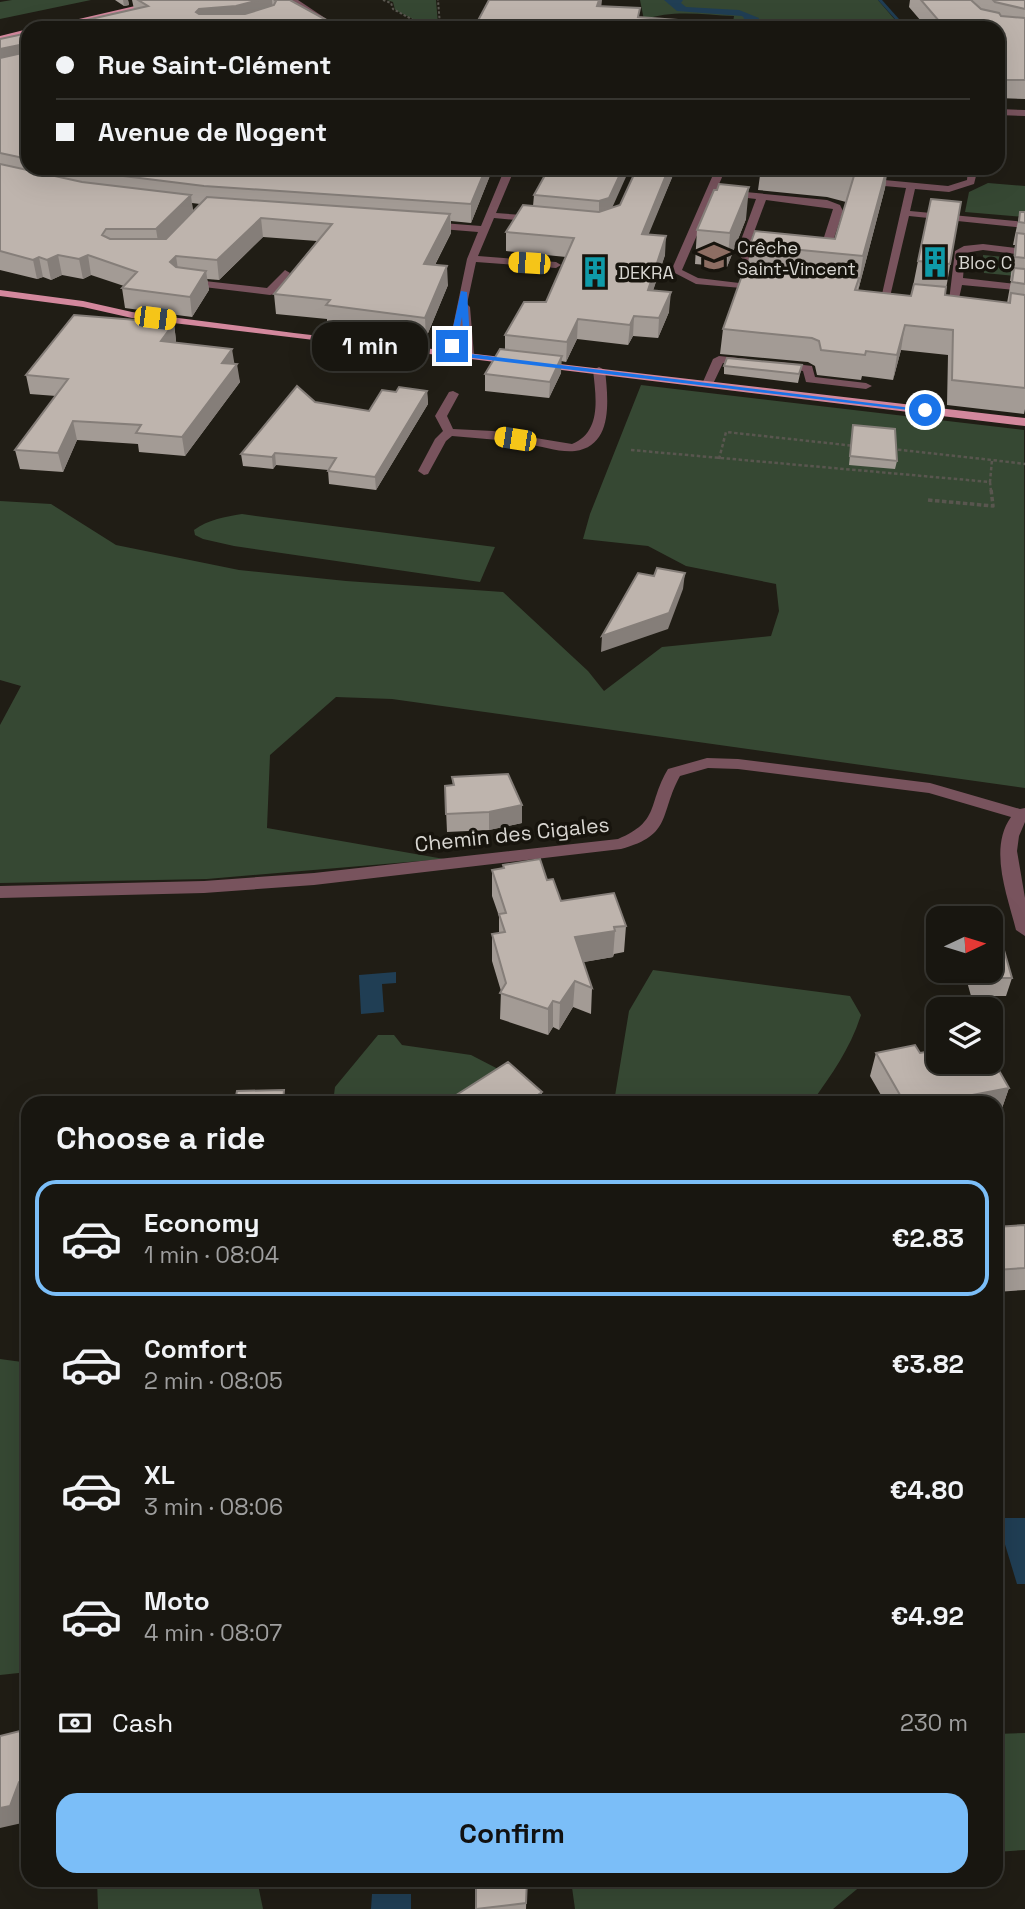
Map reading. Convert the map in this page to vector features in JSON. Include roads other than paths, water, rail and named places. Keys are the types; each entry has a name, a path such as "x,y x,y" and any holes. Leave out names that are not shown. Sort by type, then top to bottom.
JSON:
{"main road":[{"path":"76,21 171,0"},
{"path":"0,38 21,34"},
{"path":"0,293 83,304 132,315 1025,422"}],"street":[{"path":"130,0 144,6"},
{"path":"297,1 326,21"},
{"path":"1005,112 1025,113"},
{"path":"451,353 472,260 507,175"},
{"path":"718,175 676,271 696,281 776,289"},
{"path":"858,180 949,189 971,182 972,175"},
{"path":"884,301 911,185"},
{"path":"711,191 827,203 837,207 838,211 820,264 809,267"},
{"path":"762,197 742,251 749,261 785,266"},
{"path":"905,213 1025,225"},
{"path":"490,215 549,220"},
{"path":"418,225 485,229"},
{"path":"938,306 958,308 960,251 967,247 1025,252"},
{"path":"472,260 556,265"},
{"path":"180,281 270,292 285,273"},
{"path":"958,281 1025,288"},
{"path":"464,292 468,355"},
{"path":"871,299 898,302"},
{"path":"708,384 719,359 808,368 810,380 866,386"},
{"path":"424,471 441,439 449,432 493,435 557,447 586,445 593,437 602,414 599,370"},
{"path":"449,432 441,416 453,394"},
{"name":"Chemin des Cigales","path":"0,891 231,885 314,879 621,844 643,836 658,822 669,780 674,773 707,763 738,764 930,788 1023,814"},
{"path":"1023,814 1012,825 1009,843 1020,891 1025,930"}],"water":[{"path":"664,0 683,0 681,3 686,7 739,10 759,18 758,21 744,21 742,16 677,11"},
{"path":"396,972 396,983 382,984 384,1012 361,1014 359,975"},
{"path":"1003,1518 1025,1518 1025,1584 1017,1584 1003,1538"},
{"path":"372,1894 411,1894 411,1909 371,1909"}],"waterway":[{"path":"880,0 899,21"}],"place":[{"name":"Crêche Saint-Vincent","path":"714,257"},
{"name":"Bloc C","path":"935,262"},
{"name":"DEKRA","path":"595,272"}]}
